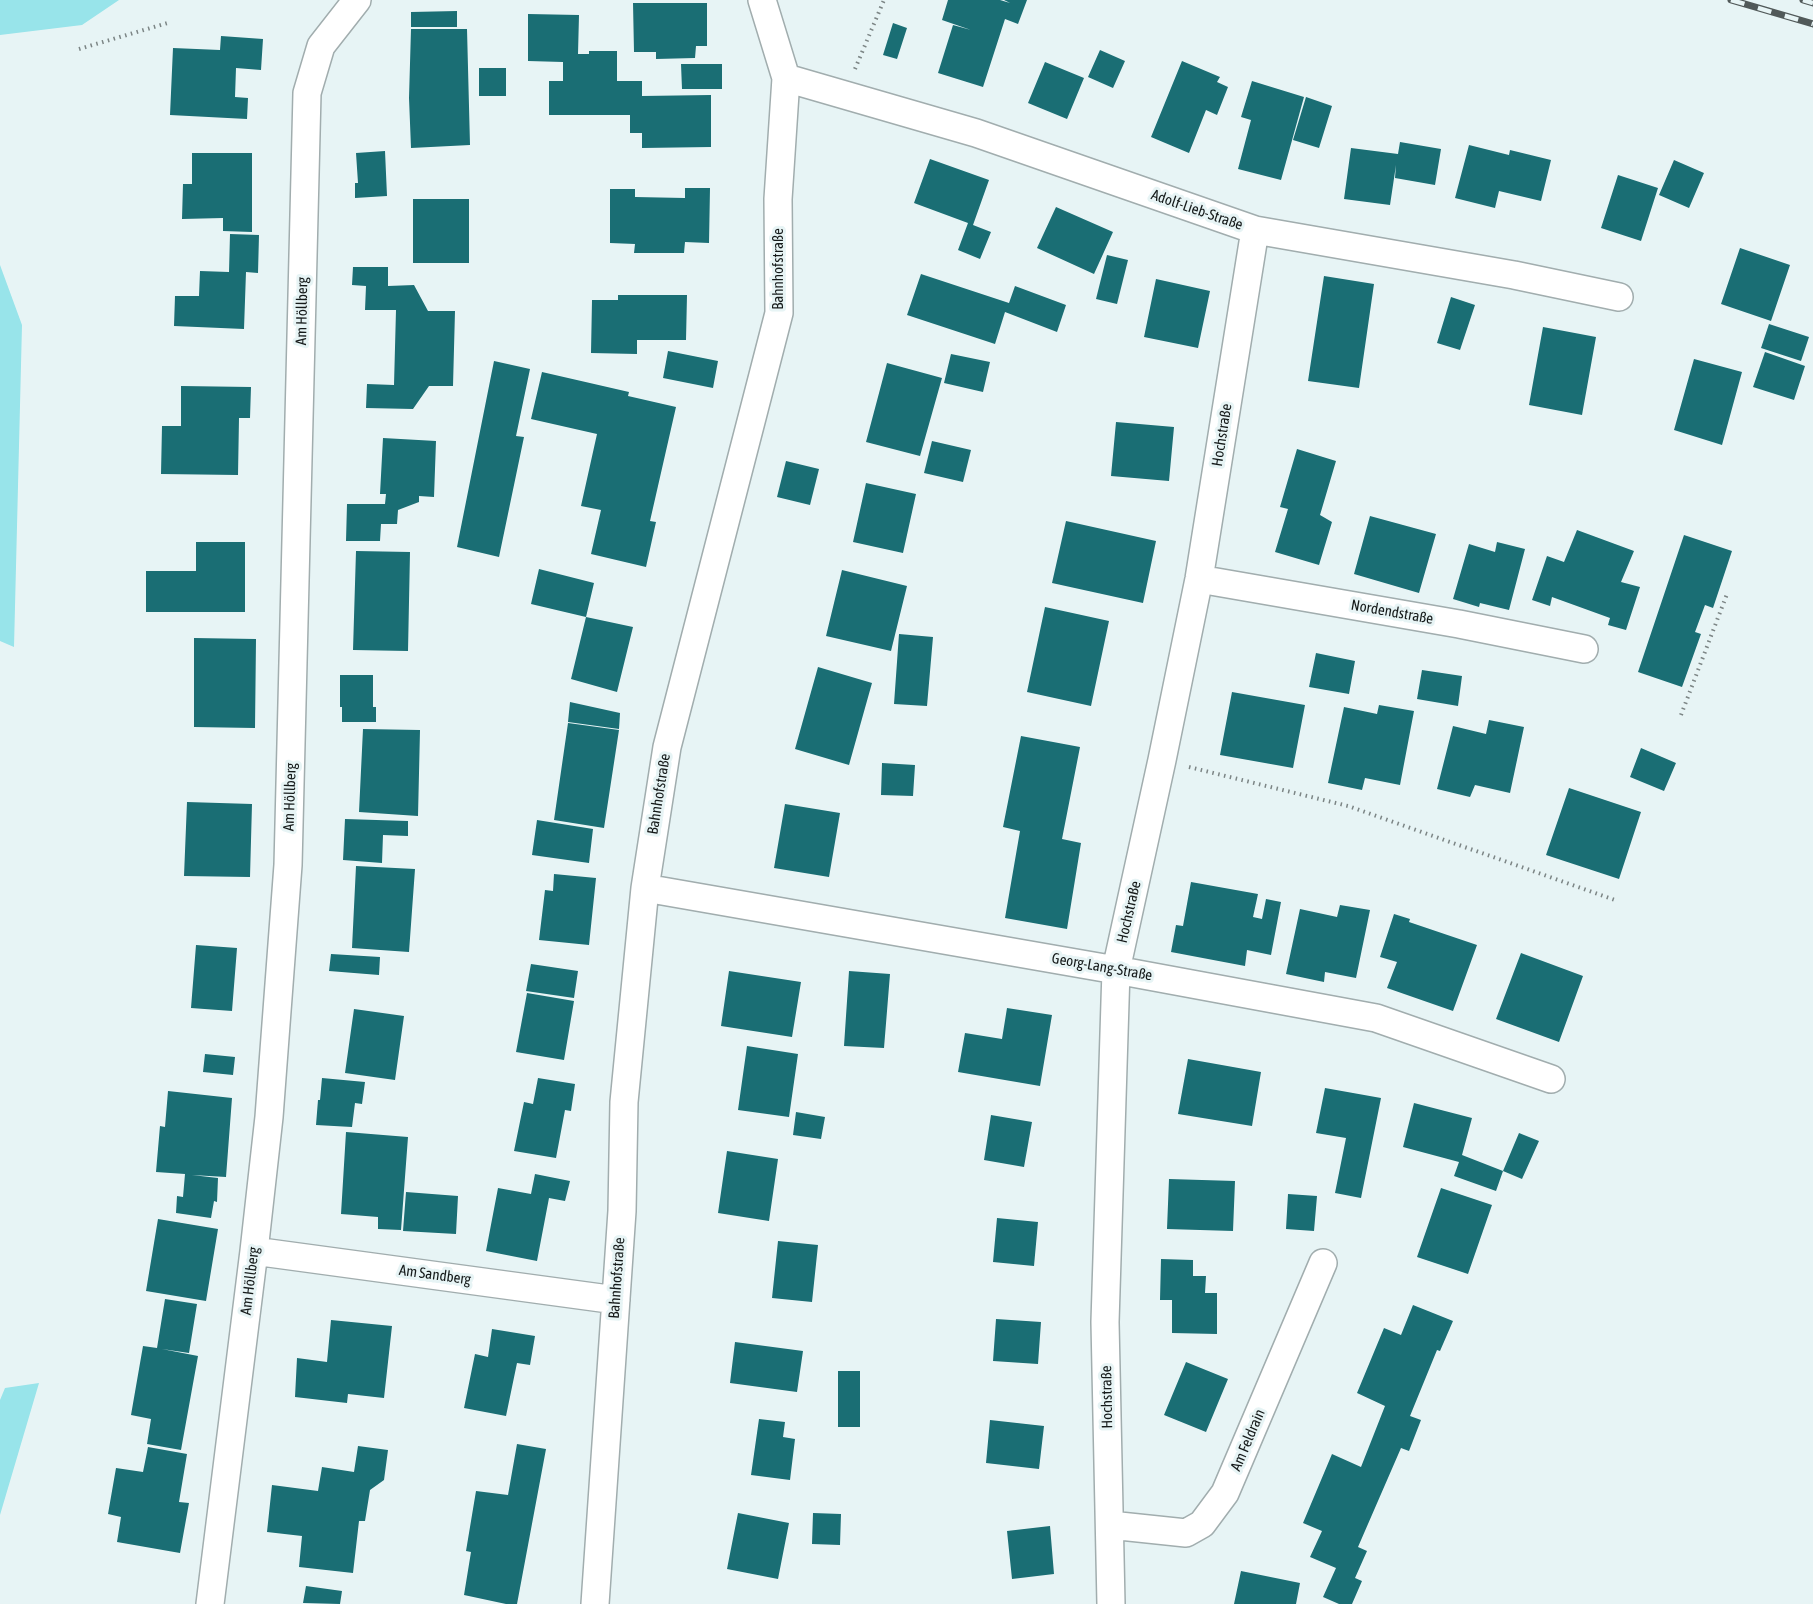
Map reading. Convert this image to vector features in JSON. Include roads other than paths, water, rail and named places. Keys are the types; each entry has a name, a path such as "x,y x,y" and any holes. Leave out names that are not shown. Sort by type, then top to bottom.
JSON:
{"street":[{"name":"Am Höllberg","path":"210,1604 269,1117 288,865 307,93 321,46 349,7 357,0"},
{"name":"Bahnhofstraße","path":"595,1604 622,1211 624,1102 645,888 666,747 779,313 777,199 786,78 762,0"},
{"name":"Adolf-Lieb-Straße","path":"786,78 976,133 1255,230 1514,275 1619,297"},
{"name":"Hochstraße","path":"1111,1604 1105,1322 1116,970 1199,579 1255,230"},
{"name":"Nordendstraße","path":"1199,579 1459,624 1584,649"},
{"name":"Georg-Lang-Straße","path":"645,888 1376,1018 1551,1079"},
{"name":"Am Sandberg","path":"254,1251 616,1300"},
{"name":"Am Feldrain","path":"1110,1525 1186,1533 1202,1524 1225,1493 1323,1263"}],"railway":[{"path":"1731,0 1813,24"},
{"path":"1803,0 1813,3"}]}
